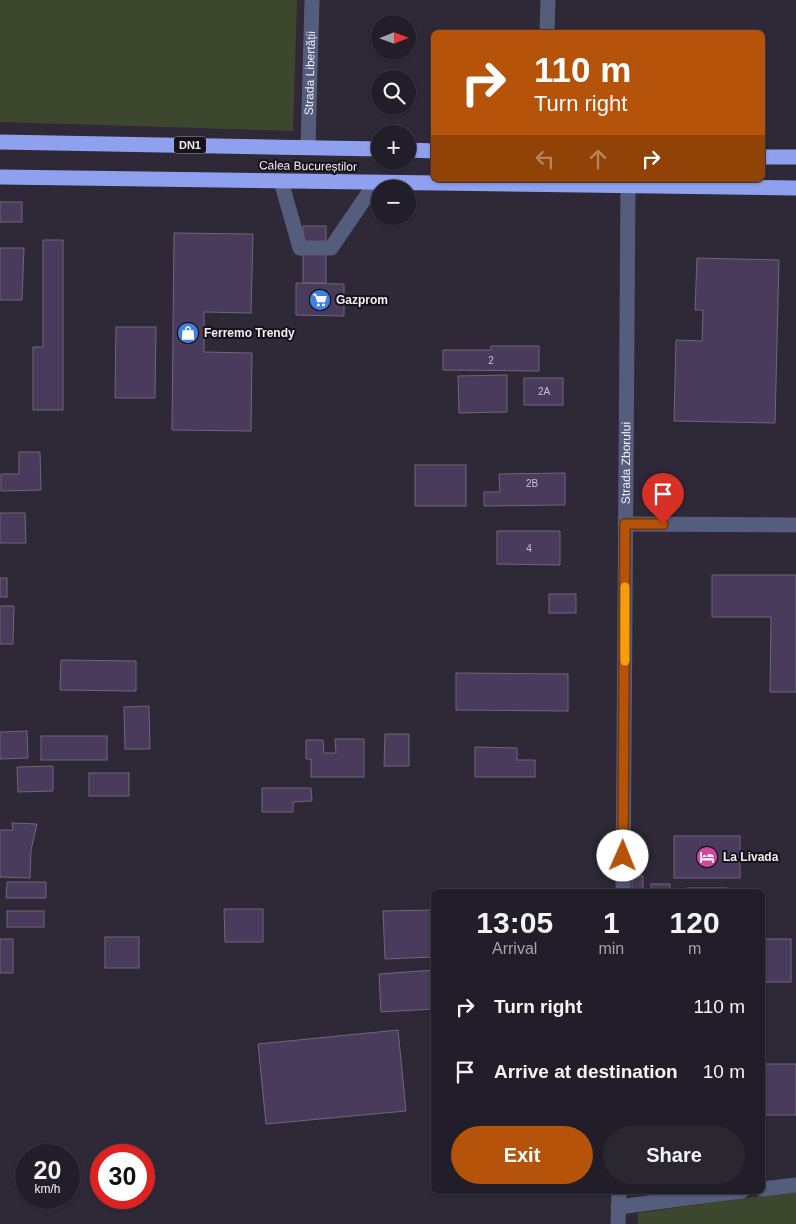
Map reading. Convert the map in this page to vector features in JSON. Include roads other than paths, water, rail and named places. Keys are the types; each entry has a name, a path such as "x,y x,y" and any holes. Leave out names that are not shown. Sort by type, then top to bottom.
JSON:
{"highway":[{"name":"Calea Bucureștilor","path":"0,142 371,149"},
{"path":"416,150 431,151"},
{"path":"765,157 796,158"},
{"name":"Calea Bucureștilor","path":"0,177 371,182"},
{"name":"Calea Bucureștilor","path":"416,182 796,188"}],"street":[{"name":"Strada Libertății","path":"308,147 312,0"},
{"path":"547,30 548,0"},
{"path":"281,181 300,248 331,248 371,189"},
{"name":"Strada Zborului","path":"623,889 628,185"},
{"path":"625,524 796,525"},
{"path":"765,1189 796,1184"},
{"path":"618,1224 619,1194"},
{"path":"618,1207 719,1194"}],"place":[{"name":"Gazprom","path":"320,300"},
{"name":"Ferremo Trendy","path":"188,333"},
{"name":"La Livada","path":"707,857"}]}
